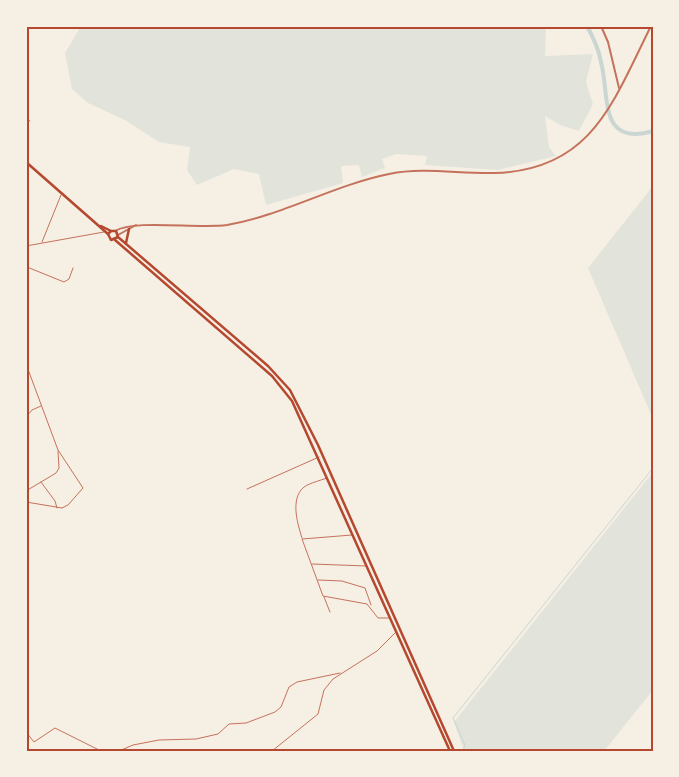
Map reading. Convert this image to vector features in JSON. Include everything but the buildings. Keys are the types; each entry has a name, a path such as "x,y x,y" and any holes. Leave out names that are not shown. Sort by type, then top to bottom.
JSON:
{"highway":[{"path":"26,162 99,225 108,234 110,239 115,240 272,376 292,401 450,751"},
{"path":"99,225 113,231 268,366 290,390 322,453 454,751"},
{"path":"127,245 126,237 129,229"},
{"path":"108,234 113,231"},
{"path":"115,240 118,236"}],"street":[{"path":"601,26 608,42 619,88"},
{"path":"113,231 126,225 187,227 233,223 378,177 408,171 494,173 542,166 556,161 579,145 594,130 612,102 651,26"},
{"path":"26,118 30,121"},
{"path":"41,243 62,193"},
{"path":"118,236 136,225"},
{"path":"26,270 27,246 105,231"},
{"path":"26,267 64,282 69,279 73,268"},
{"path":"26,294 27,299"},
{"path":"26,364 58,450 83,488 65,508 26,502"},
{"path":"26,417 32,410 42,406"},
{"path":"26,490 58,470 58,450"},
{"path":"247,489 319,458"},
{"path":"327,478 303,488 299,492 296,510 302,539 330,612"},
{"path":"40,481 55,501 57,508"},
{"path":"302,539 353,535"},
{"path":"312,564 368,566"},
{"path":"318,580 342,581 365,588 371,606 378,618 391,618"},
{"path":"323,596 371,606"},
{"path":"272,751 292,736 304,722 318,714 324,690 340,673 377,651 397,630"},
{"path":"119,751 133,745 196,739 218,734 227,725 246,723 275,712 281,707 287,689 297,682 340,673"},
{"path":"26,732 34,742 55,728 101,751"}],"shaded area":[{"path":"81,26 546,26 545,56 593,54 586,82 593,104 579,131 560,125 545,116 549,147 556,156 498,170 425,165 427,156 396,154 382,159 385,168 362,177 359,165 341,166 343,183 266,205 259,174 234,169 197,185 187,170 190,147 159,142 125,120 88,103 72,89 65,53"},
{"path":"653,186 653,419 588,268"},
{"path":"653,472 653,690 604,751 464,751 454,722"}],"waterway":[{"path":"587,26 599,53 607,103 615,125 623,132 635,134 653,131"},
{"path":"463,751 465,745 453,718 653,468"}]}
